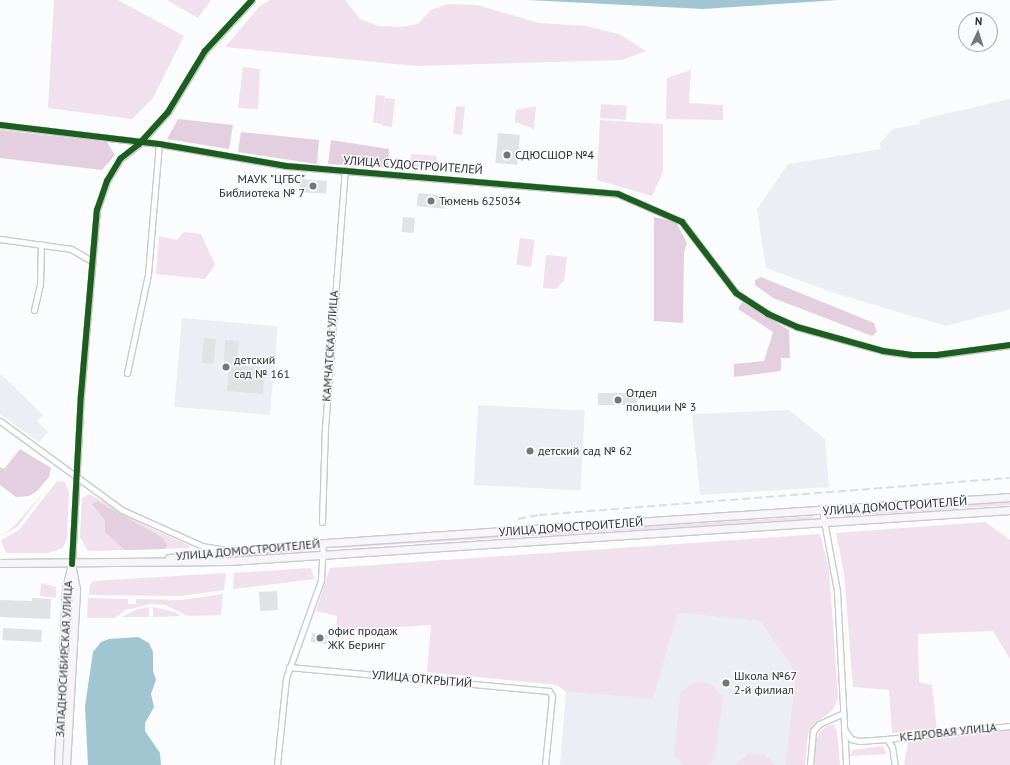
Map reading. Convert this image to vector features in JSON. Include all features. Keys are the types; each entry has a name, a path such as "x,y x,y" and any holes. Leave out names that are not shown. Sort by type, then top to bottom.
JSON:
{"main road":[{"name":"УЛИЦА ДОМОСТРОИТЕЛЕЙ","path":"133,562 227,551 323,543 1010,498"},
{"name":"УЛИЦА ДОМОСТРОИТЕЛЕЙ","path":"0,563 72,564 229,561 1010,510"},
{"name":"ЗАПАДНОСИБИРСКАЯ УЛИЦА","path":"58,765 66,589 72,564"},
{"name":"ЗАПАДНОСИБИРСКАЯ УЛИЦА","path":"66,765 76,589 72,564"}],"street":[{"path":"72,564 76,476 97,210 107,181 120,159 139,144 168,112 204,51 252,0"},
{"name":"УЛИЦА СУДОСТРОИТЕЛЕЙ","path":"0,125 139,144 159,144 286,166 610,193 682,222 736,293 768,314 797,327 883,351 912,355 937,355 1010,345"},
{"path":"127,373 148,274 159,144"},
{"name":"КАМЧАТСКАЯ УЛИЦА","path":"322,522 324,434 345,170"},
{"path":"0,239 71,249 92,261"},
{"path":"34,310 40,284 41,244"},
{"path":"0,421 122,510 202,546 227,551"},
{"path":"822,510 837,591 841,714 846,765"},
{"path":"277,765 289,667 321,580 323,543"},
{"name":"УЛИЦА ОТКРЫТИЙ","path":"289,667 543,689 552,696 545,765"},
{"path":"810,765 813,731 824,721 841,714"},
{"name":"КЕДРОВАЯ УЛИЦА","path":"843,728 851,739 859,741 1010,726"},
{"path":"887,739 892,747 895,765"}],"shaded area":[{"path":"54,0 118,0 184,36 153,98 132,119 48,108"},
{"path":"167,0 211,0 198,18"},
{"path":"270,0 345,0 360,19 378,26 400,27 418,24 431,10 448,4 477,5 539,23 586,26 619,34 646,51 622,60 416,66 225,47 260,6"},
{"path":"243,67 260,69 258,109 238,108"},
{"path":"691,70 689,103 723,105 723,120 666,119 667,78"},
{"path":"376,95 385,96 382,124 373,123"},
{"path":"385,98 395,99 392,127 382,126"},
{"path":"1010,99 1010,309 946,326 834,293 766,268 757,209 788,164 881,149 880,143 893,129 920,124 919,120"},
{"path":"601,104 627,106 626,120 600,118"},
{"path":"456,106 465,107 462,135 453,134"},
{"path":"536,106 534,129 515,122 516,110"},
{"path":"178,119 233,125 229,149 167,139"},
{"path":"600,120 663,124 663,172 652,196 597,180"},
{"path":"0,130 107,142 115,155 102,170 0,158"},
{"path":"241,132 319,140 317,164 238,152"},
{"path":"331,140 389,149 388,168 328,164"},
{"path":"411,154 437,156 436,170 410,168"},
{"path":"654,217 676,222 687,243 684,252 683,323 654,321"},
{"path":"184,232 201,234 215,265 205,279 156,274 159,236 177,240"},
{"path":"520,238 535,240 531,267 516,265"},
{"path":"546,255 567,257 564,281 556,289 543,288"},
{"path":"761,277 874,323 877,332 872,336 773,298 755,285 755,280"},
{"path":"742,302 789,330 790,358 781,358 781,371 734,377 734,364 764,361 773,332 738,309"},
{"name":"детский сад № 161","path":"182,318 278,326 270,415 174,407"},
{"path":"0,373 43,415 37,421 48,432 39,442 0,414"},
{"name":"детский сад № 62","path":"478,405 585,411 581,490 474,485"},
{"path":"789,410 825,439 829,487 700,495 692,414"},
{"path":"20,449 51,468 49,477 37,491 29,496 16,497 0,485 0,467 4,469"},
{"path":"57,481 65,482 69,492 67,538 63,548 48,553 6,553 1,540 19,530"},
{"path":"44,492 18,526 2,536 16,524"},
{"path":"89,494 146,526 188,545 190,548 88,551 80,537 82,498"},
{"path":"97,501 163,538 167,546 164,549 125,550 105,532 105,520 92,504"},
{"path":"1010,501 1010,505 965,508 958,505"},
{"path":"950,506 958,509 846,516 848,513"},
{"path":"814,516 812,519 340,548 341,546"},
{"path":"985,522 1010,540 1010,659 993,631 918,634 919,682 932,685 937,729 892,733 889,690 853,687 844,573 836,533"},
{"path":"820,534 829,569 838,697 833,710 814,724 808,734 805,765 785,765 796,673 760,621 678,613 653,699 566,692 557,685 427,672 431,625 336,631 337,616 316,611 330,568"},
{"path":"307,549 306,552 240,555 240,553"},
{"path":"311,568 314,579 233,589 234,573"},
{"path":"226,573 224,590 181,596 89,595 90,585 93,581"},
{"path":"41,583 56,587 56,598 40,596"},
{"path":"223,594 221,615 188,616 165,605 151,604 125,610 115,618 87,618 88,598 128,599 128,604 136,604 136,599 182,600"},
{"path":"149,607 149,617 121,617 138,609"},
{"path":"153,607 175,612 180,616 153,617"},
{"name":"Школа №67 2-й филиал","path":"678,613 760,621 796,673 785,765 560,765 566,692 653,699"},
{"path":"704,682 714,686 723,698 715,758 708,765 683,765 674,755 680,693 692,683"},
{"path":"829,725 834,725 837,731 840,765 815,765 814,746 820,731"},
{"path":"1010,729 1010,765 904,765 908,742"},
{"path":"883,746 887,754 850,756 853,750"},
{"path":"749,753 764,754 776,765 734,765"}],"water":[{"path":"528,0 838,0 703,9"},
{"path":"138,637 149,643 153,652 153,671 156,680 151,694 154,707 145,723 145,731 160,753 161,765 88,765 85,706 93,652 101,642 109,639"}],"building":[{"name":"СДЮСШОР №4","path":"498,133 520,135 517,165 495,163"},
{"name":"МАУК \"ЦГБС\" Библиотека № 7","path":"300,179 327,181 326,194 299,192"},
{"name":"Тюмень 625034","path":"418,193 446,196 444,209 417,206"},
{"path":"403,217 415,218 414,233 402,232"},
{"path":"204,338 216,339 214,364 202,363"},
{"name":"детский сад № 161","path":"225,340 239,341 237,364 265,369 263,394 227,391 229,365 224,364"},
{"name":"Отдел полиции № 3","path":"598,393 637,393 637,405 598,405"},
{"path":"277,591 278,610 260,611 259,592"},
{"path":"32,598 51,599 50,619 0,617 0,600 32,601"},
{"path":"3,628 42,630 41,642 2,640"},
{"name":"офис продаж ЖК Беринг","path":"312,633 328,635 327,644 311,642"}],"railway":[{"path":"518,519 539,515 1010,478"}],"cycle path":[{"path":"72,564 81,395 97,210 107,181 120,159 139,144 168,112 205,51 252,0"},
{"path":"0,125 159,144 286,166 618,194 682,222 736,293 768,314 797,327 883,351 912,355 937,355 1010,345"}],"place":[{"name":"СДЮСШОР №4","path":"507,155"},
{"name":"МАУК \"ЦГБС\" Библиотека № 7","path":"313,186"},
{"name":"Тюмень 625034","path":"431,201"},
{"name":"детский сад № 161","path":"226,367"},
{"name":"Отдел полиции № 3","path":"618,400"},
{"name":"детский сад № 62","path":"530,451"},
{"name":"офис продаж ЖК Беринг","path":"320,638"},
{"name":"Школа №67 2-й филиал","path":"726,683"}]}
